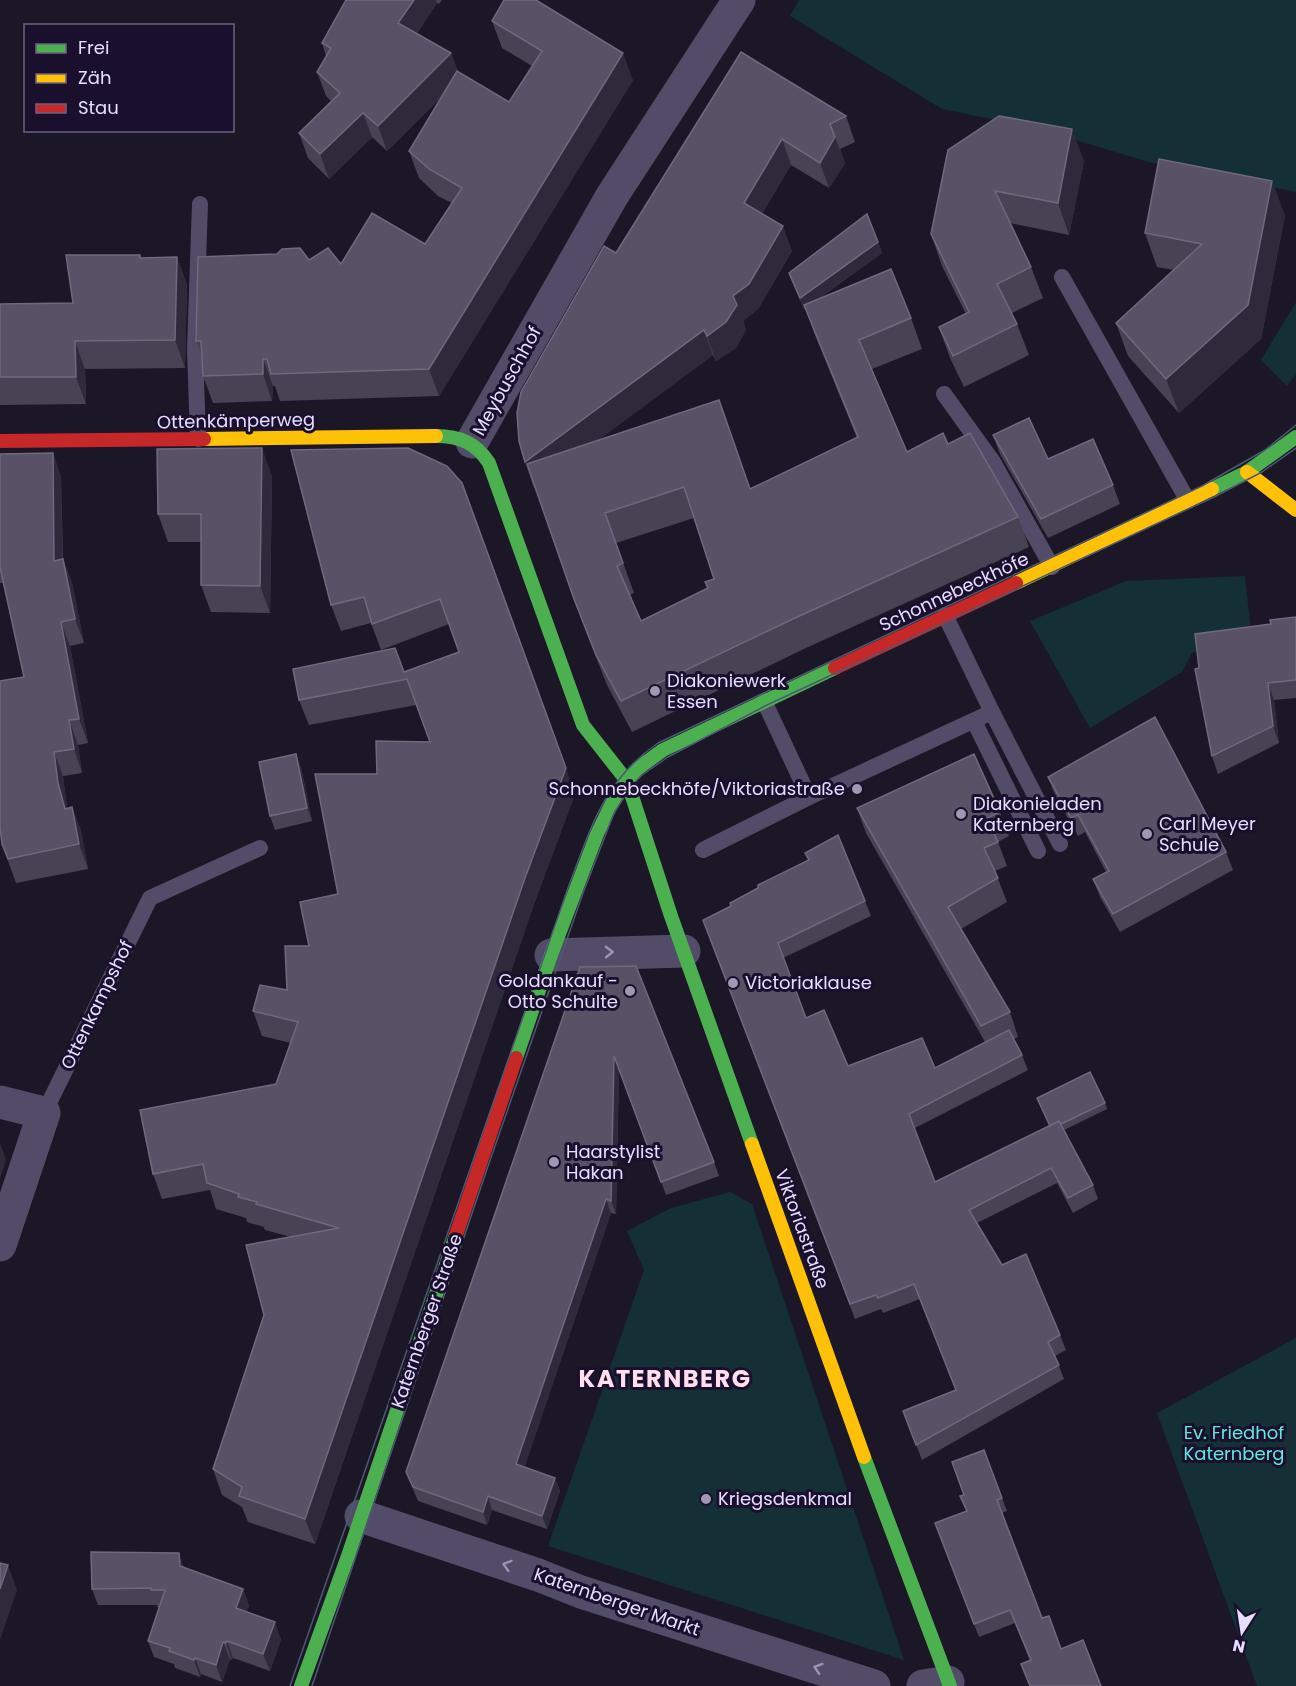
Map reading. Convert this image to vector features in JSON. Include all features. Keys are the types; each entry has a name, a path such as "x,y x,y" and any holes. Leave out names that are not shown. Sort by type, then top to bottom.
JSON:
{"street":[{"name":"Meybuschhof","path":"627,781 583,725 489,463 472,442 612,196 739,0"},
{"name":"Ottenkämperweg","path":"0,441 445,436 472,442"},
{"name":"Schonnebeckhöfe","path":"627,781 637,769 663,750 945,615 1052,567 1247,472 1296,437"},
{"path":"1247,472 1296,510"},
{"name":"Viktoriastraße","path":"627,781 684,951 889,1528 940,1685"},
{"name":"Katernberger Straße","path":"301,1686 551,955 597,834 615,797 627,781"},
{"path":"551,955 684,951"},
{"path":"0,1102 44,1113"},
{"name":"Ottenkampshof","path":"0,1245 44,1113"},
{"name":"Katernberger Markt","path":"361,1516 538,1575 581,1592 874,1686"}],"lane":[{"path":"198,439 195,350 200,204"},
{"path":"1062,277 1188,501"},
{"path":"944,394 993,462 1052,567"},
{"path":"945,615 1060,844"},
{"path":"764,701 809,797"},
{"path":"703,850 809,797 992,712"},
{"path":"974,721 1038,851"},
{"name":"Ottenkampshof","path":"44,1113 150,898 260,848"}],"green space":[{"path":"799,0 1296,0 1296,192 1149,162 1035,128 942,109 790,16"},
{"path":"1296,302 1296,374 1287,386 1261,360"},
{"path":"1245,576 1251,632 1192,653 1182,672 1090,728 1030,621 1126,581"},
{"path":"730,1192 752,1204 904,1660 548,1546 644,1270 627,1231 671,1208"},
{"name":"Ev. Friedhof Katernberg","path":"1296,1338 1296,1686 1257,1686 1157,1413"}],"building":[{"path":"346,0 414,0 398,23 451,53 378,126 363,113 320,154 299,133 340,93 317,72 331,48 322,43"},
{"path":"504,0 536,0 623,53 429,369 271,374 267,359 263,359 263,374 203,376 201,341 196,341 198,257 277,254 282,249 300,248 309,260 328,248 341,264 372,213 425,244 462,188 429,169 409,151 457,71 509,102 542,51 492,21"},
{"path":"741,52 846,116 830,124 835,137 820,163 782,139 744,203 783,226 749,284 733,296 737,305 726,322 707,336 704,330 525,462 519,441 517,413 521,392 604,246 616,253"},
{"path":"999,116 1072,129 1058,203 995,191 1031,267 997,284 1017,324 953,356 939,327 969,312 931,234 948,150"},
{"path":"1159,159 1272,181 1248,305 1166,379 1116,323 1202,244 1145,233"},
{"path":"867,214 878,242 800,298 789,273"},
{"path":"66,255 177,257 175,340 75,341 76,377 0,377 0,304 73,303"},
{"path":"891,269 911,318 859,340 907,452 943,433 948,444 970,433 1018,517 795,618 621,701 596,655 527,464 719,400 750,489 858,437 804,305","holes":["684,487 714,579 705,582 708,588 641,621 617,566 623,563 605,513"]},
{"path":"1029,418 1048,459 1093,439 1113,485 1041,519 993,435"},
{"path":"262,448 260,586 201,585 201,514 158,514 157,449"},
{"path":"408,448 447,466 462,483 566,768 525,878 305,1519 239,1496 242,1487 213,1469 264,1315 246,1245 339,1228 256,1204 257,1202 238,1197 239,1194 207,1183 203,1164 153,1174 140,1110 276,1084 298,1022 253,1011 260,985 287,990 285,946 309,946 300,902 338,894 315,774 377,774 376,741 430,742 407,679 299,700 293,669 395,648 404,672 459,652 440,599 372,624 364,597 331,605 291,450"},
{"path":"53,453 54,561 63,559 75,619 61,622 79,719 69,720 74,749 54,752 58,783 65,809 72,807 79,844 8,859 2,844 0,828 0,681 24,677 0,567 0,454"},
{"path":"1296,617 1296,680 1268,683 1273,726 1212,756 1195,669 1199,668 1195,634 1271,624 1270,620"},
{"name":"Carl Meyer Schule","path":"1155,717 1226,852 1113,914 1093,879 1109,871 1078,815 1071,818 1048,777"},
{"path":"296,754 307,808 270,816 259,762"},
{"path":"974,754 1000,812 987,818 998,842 984,848 998,878 948,907 1010,1012 981,1026 857,808"},
{"path":"838,835 865,901 778,943 806,1018 824,1010 848,1066 922,1038 935,1068 1009,1030 1022,1055 909,1114 935,1182 1059,1121 1093,1185 1068,1198 1051,1168 969,1210 1002,1265 1026,1254 1060,1335 1048,1342 1059,1365 916,1445 903,1411 956,1390 914,1284 878,1298 876,1295 850,1304 703,920 731,906 730,903 758,888 758,885 809,860 805,853"},
{"path":"636,966 714,1162 661,1182 614,1056 611,1201 606,1199 516,1464 555,1478 542,1516 488,1496 483,1512 413,1487 406,1472 580,967"},
{"path":"1090,1072 1105,1103 1061,1124 1059,1121 1050,1126 1037,1098"},
{"path":"984,1450 1002,1498 997,1500 1042,1618 1049,1616 1061,1649 1083,1640 1101,1686 1030,1686 1021,1664 1031,1660 1010,1610 974,1624 935,1523 967,1511 960,1496 964,1495 952,1462"},
{"path":"91,1552 179,1553 180,1566 243,1589 236,1608 275,1622 263,1654 227,1641 223,1642 216,1665 195,1658 194,1660 169,1651 170,1648 148,1641 165,1590 151,1590 151,1588 92,1589"},
{"path":"0,1563 8,1565 0,1589"}],"tram line":[{"path":"290,1686 568,888 601,807 624,773 658,743 1202,486 1265,450 1296,425"},
{"path":"312,1686 583,893 614,813 632,785 668,757 767,705 1214,497 1262,472 1296,448"}],"traffic: fast":[{"path":"436,436 453,437 467,442 479,450 489,463 583,725 627,781 671,916 752,1144"},
{"path":"1212,489 1247,472 1296,437"},
{"path":"516,1058 551,955 597,834 615,797 627,781 637,769 663,750 835,668"},
{"path":"301,1686 348,1556 456,1235"},
{"path":"864,1457 950,1686"}],"traffic: slow":[{"path":"204,439 436,436"},
{"path":"1247,472 1296,510"},
{"path":"1016,583 1212,489"},
{"path":"752,1144 864,1457"}],"traffic: jam":[{"path":"0,441 204,439"},
{"path":"835,668 1016,583"},
{"path":"456,1235 516,1058"}],"place":[{"name":"Diakoniewerk Essen","path":"655,691"},
{"name":"Schonnebeckhöfe/Viktoriastraße","path":"857,789"},
{"name":"Diakonieladen Katernberg","path":"961,814"},
{"name":"Carl Meyer Schule","path":"1147,834"},
{"name":"Victoriaklause","path":"733,983"},
{"name":"Goldankauf - Otto Schulte","path":"630,991"},
{"name":"Haarstylist Hakan","path":"554,1162"},
{"name":"Kriegsdenkmal","path":"706,1499"}],"district":[{"name":"KATERNBERG","path":"665,1379"}]}
